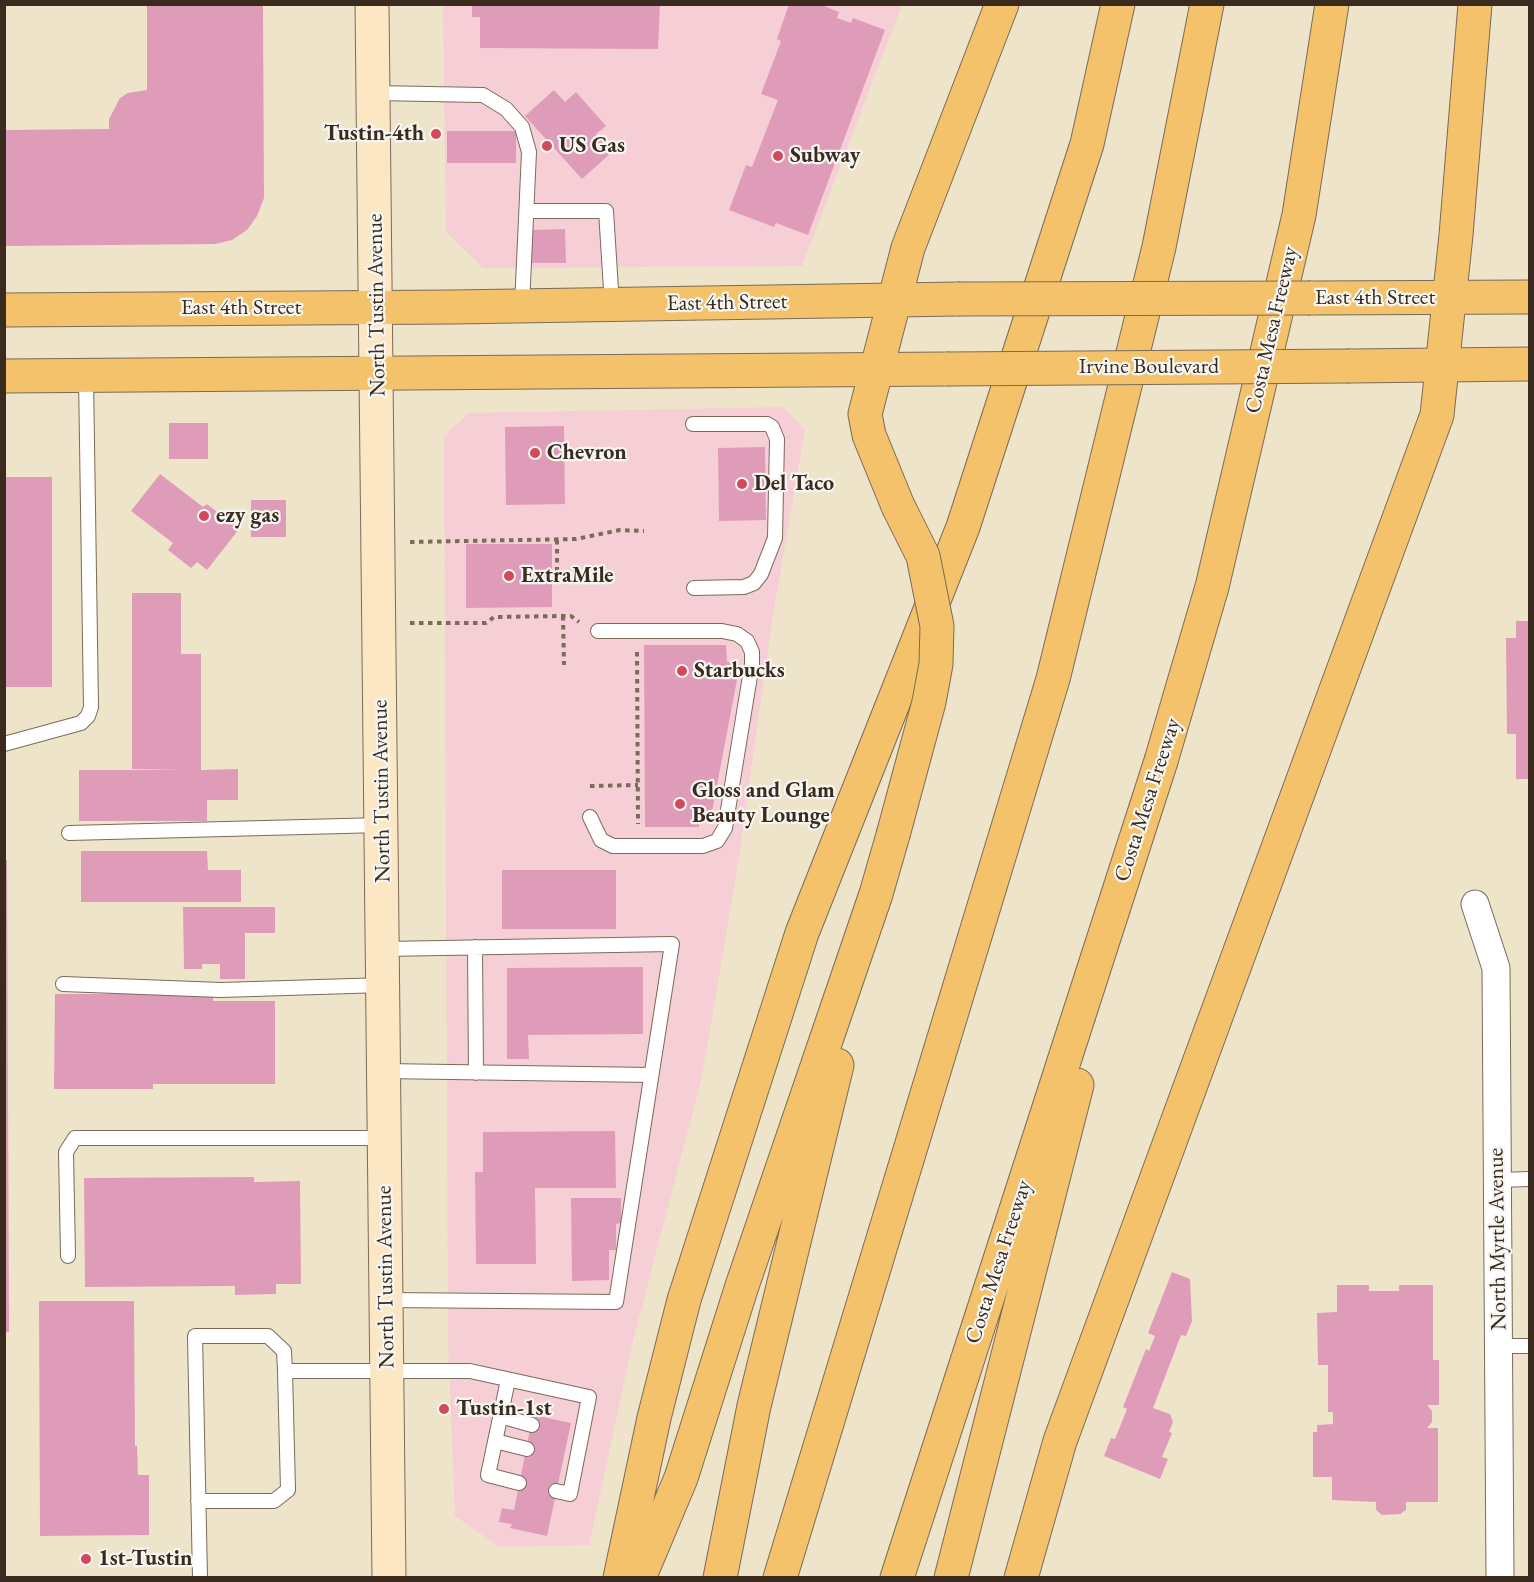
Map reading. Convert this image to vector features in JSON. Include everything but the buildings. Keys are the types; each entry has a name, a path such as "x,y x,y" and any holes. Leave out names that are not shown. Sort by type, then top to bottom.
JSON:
{"main road":[{"name":"North Tustin Avenue","path":"372,4 378,372 389,1578"},
{"path":"639,1578 681,1478 746,1275 876,894 929,702 936,664 937,626 922,556 898,506 869,435 865,414 908,248 1002,4"},
{"path":"620,1578 654,1418 684,1299 802,933 963,527 1087,144 1118,4"},
{"path":"780,1578 1053,679 1160,247 1207,4"},
{"name":"Costa Mesa Freeway","path":"897,1578 1161,761 1212,587 1299,215 1332,4"},
{"path":"1021,1578 1060,1441 1437,415 1474,4"},
{"path":"1449,298 1530,297"},
{"name":"East 4th Street","path":"4,310 612,305 958,299 1449,298"},
{"name":"Irvine Boulevard","path":"876,369 1530,364"},
{"path":"4,376 876,369"},
{"path":"951,1578 1161,761"},
{"path":"720,1578 754,1406 812,1176 876,894"}],"street":[{"name":"North Myrtle Avenue","path":"1475,904 1496,968 1500,1578"}],"lane":[{"path":"374,93 483,95 506,109 522,127 529,152 522,306"},
{"path":"526,211 606,211 612,305"},
{"path":"4,744 81,723 88,716 91,707 86,375"},
{"path":"693,424 767,424 772,427 777,439 775,538 761,574 754,583 744,587 694,588"},
{"path":"590,817 601,840 613,846 703,846 717,841 724,828 752,664 752,652 747,641 737,634 722,630 598,631"},
{"path":"69,833 382,825"},
{"path":"384,949 672,944 616,1302 387,1300"},
{"path":"474,947 476,1073"},
{"path":"63,984 221,990 384,984"},
{"path":"384,1071 651,1075"},
{"path":"68,1256 66,1152 75,1138 385,1138"},
{"path":"1497,1180 1530,1179"},
{"path":"198,1501 274,1501 288,1490 284,1351 268,1336 195,1336 198,1501 200,1578"},
{"path":"1499,1346 1530,1346"},
{"path":"285,1371 470,1371 589,1397 575,1435 570,1459 570,1494 556,1491"},
{"path":"507,1380 488,1475 519,1483"},
{"path":"500,1416 532,1425"},
{"path":"495,1441 526,1449"}],"path":[{"path":"379,542 557,540 576,539 620,530 644,531"},
{"path":"557,540 557,575 601,576"},
{"path":"380,622 486,623 494,617 563,616 571,616 580,622"},
{"path":"563,616 564,665"},
{"path":"628,652 638,652 638,827"},
{"path":"590,786 638,786"}],"shaded area":[{"path":"443,5 902,5 802,266 483,268 446,232"},
{"path":"783,407 805,430 773,615 738,864 702,1077 633,1341 589,1545 499,1547 455,1516 448,1338 444,436 469,413"}],"place":[{"name":"Tustin-4th","path":"436,134"},
{"name":"US Gas","path":"547,146"},
{"name":"Subway","path":"778,156"},
{"name":"Chevron","path":"535,453"},
{"name":"Del Taco","path":"742,484"},
{"name":"ezy gas","path":"204,516"},
{"name":"ExtraMile","path":"509,576"},
{"name":"Starbucks","path":"682,671"},
{"name":"Gloss and Glam Beauty Lounge","path":"680,804"},
{"name":"Tustin-1st","path":"444,1409"},
{"name":"1st-Tustin","path":"86,1559"}]}
